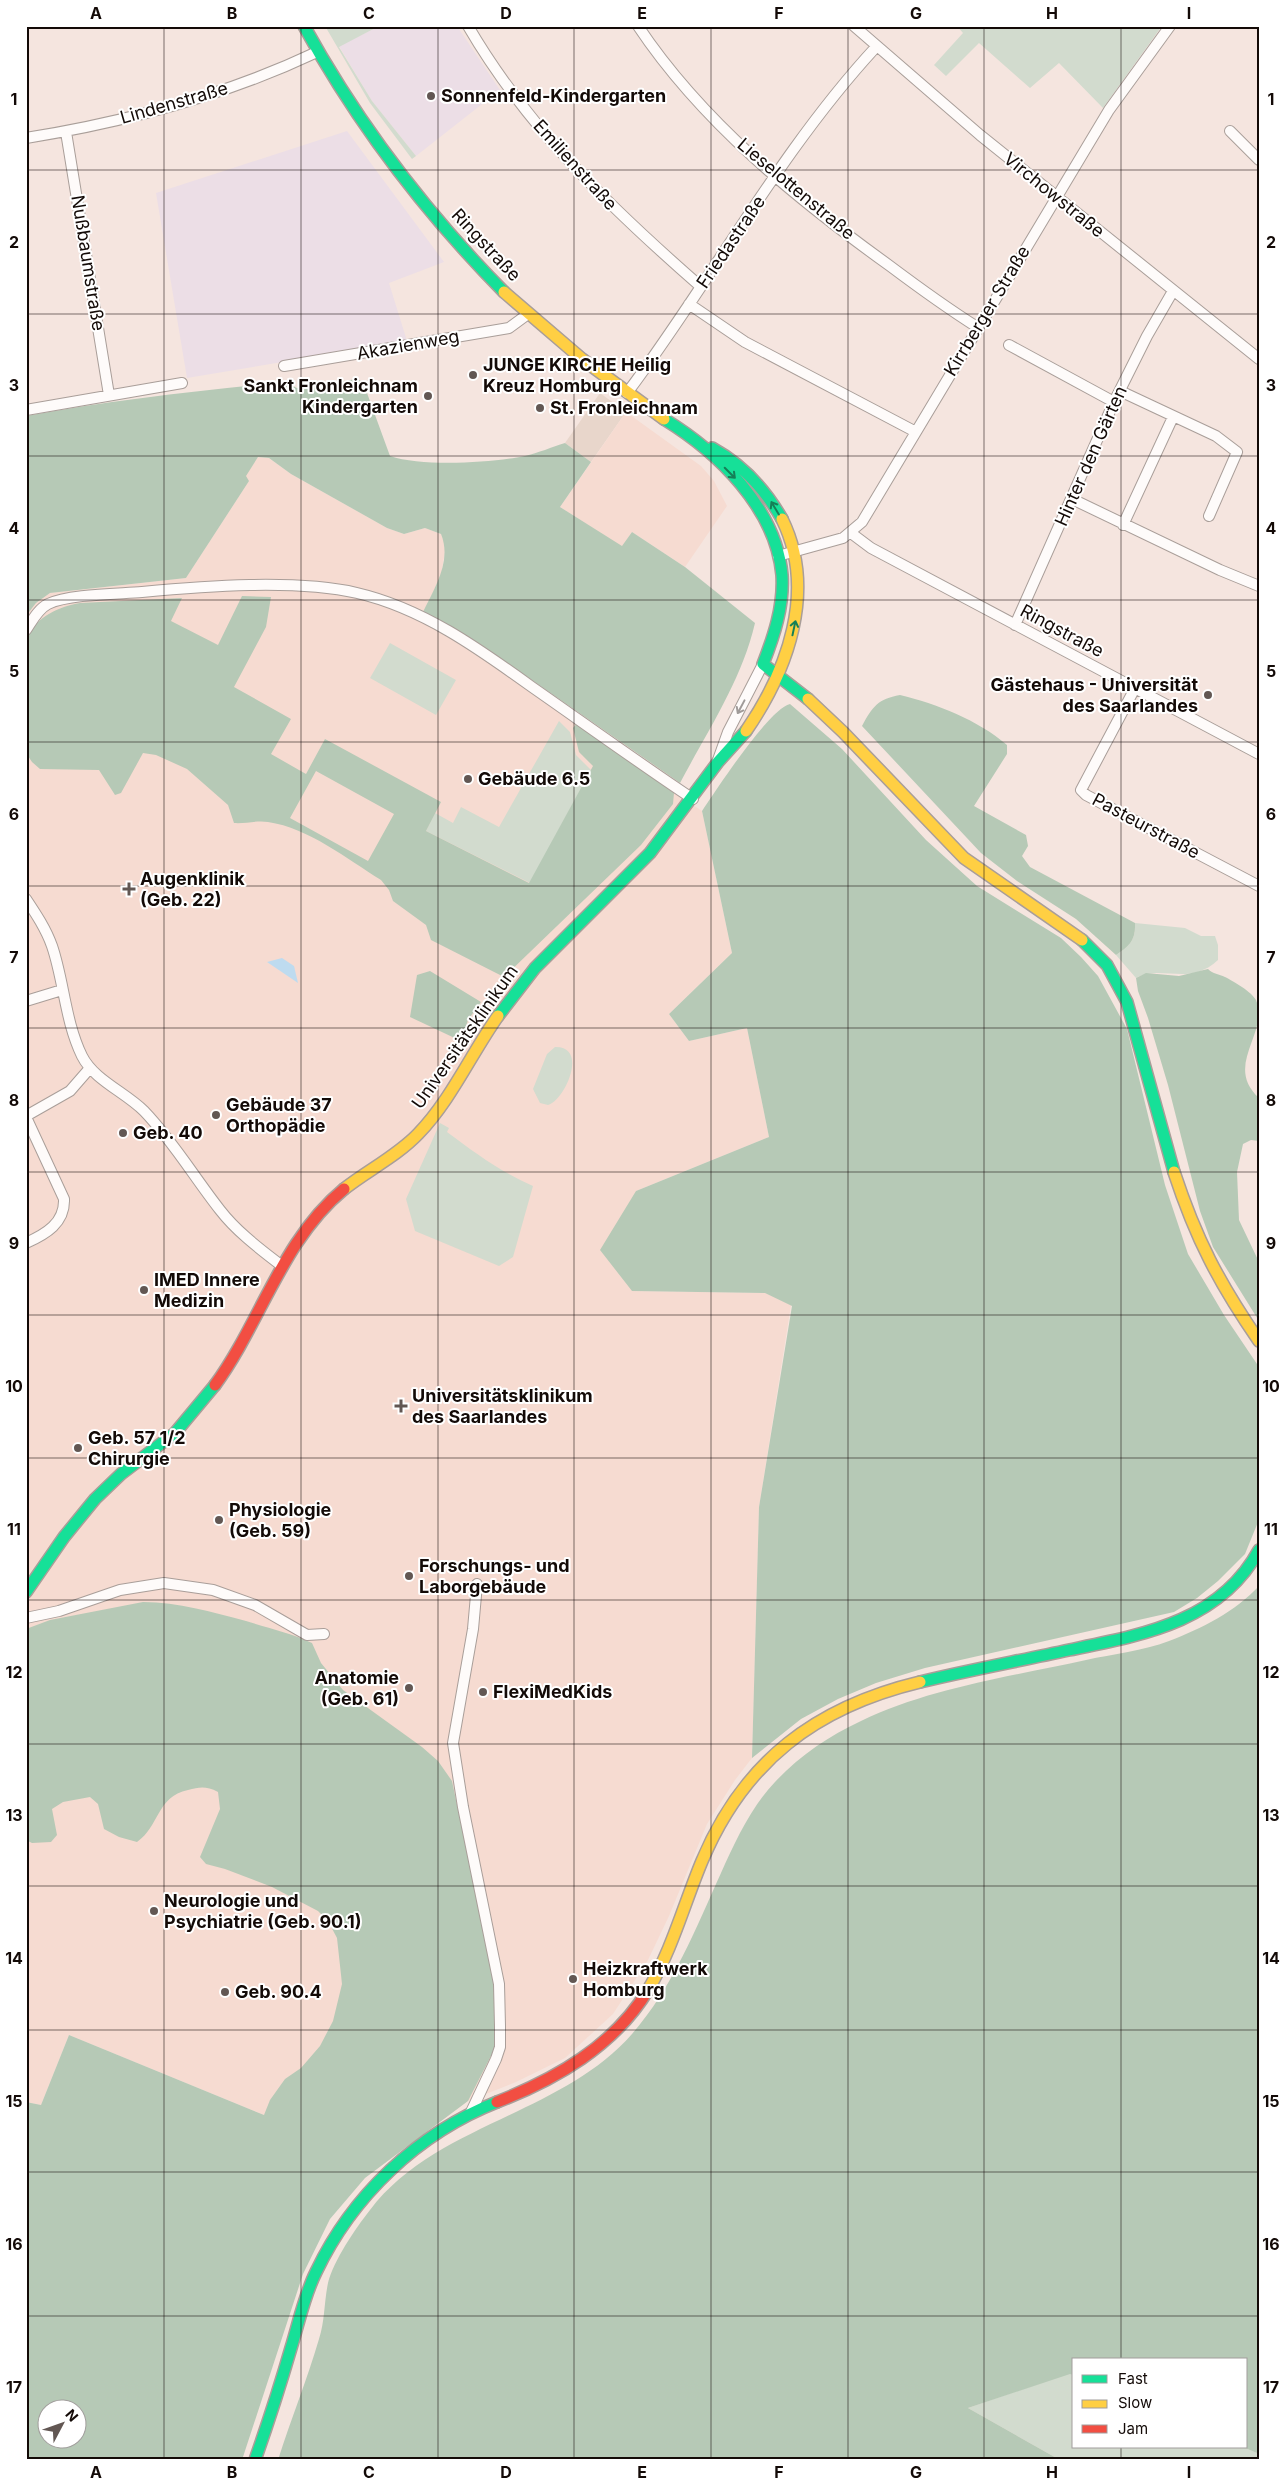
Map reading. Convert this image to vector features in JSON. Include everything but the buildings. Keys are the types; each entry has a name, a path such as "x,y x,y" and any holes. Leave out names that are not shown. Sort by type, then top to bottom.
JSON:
{"street":[{"name":"Ringstraße","path":"304,26 317,52 392,166 472,258 528,314 627,394 694,440 741,484 754,502 768,525 781,572 781,612 776,632 763,664"},
{"name":"Emilienstraße","path":"468,26 511,91 551,142 634,228 700,286"},
{"name":"Lieselottenstraße","path":"638,26 674,73 708,111 776,175 865,248 977,327"},
{"name":"Virchowstraße","path":"854,26 876,47 1056,196 1259,359"},
{"name":"Kirrberger Straße","path":"778,556 832,543 851,533 869,512 977,327 1109,110 1170,26"},
{"name":"Friedastraße","path":"627,394 776,175 829,101 876,47"},
{"name":"Lindenstraße","path":"26,138 66,132 178,104 258,77 317,52"},
{"path":"1230,131 1259,160"},
{"name":"Nußbaumstraße","path":"66,132 109,395"},
{"name":"Hinter den Gärten","path":"1015,625 1114,402 1147,336 1173,291"},
{"path":"689,304 745,342 916,432"},
{"name":"Akazienweg","path":"284,366 509,328 528,314"},
{"path":"1010,345 1114,402"},
{"path":"26,410 182,383"},
{"path":"1120,391 1216,436 1237,452 1209,516"},
{"path":"1123,525 1173,417"},
{"name":"Ringstraße","path":"694,440 721,452 740,465 756,481 774,504 787,529 795,552 798,582 796,616 789,649 779,674 768,698 739,742 718,762"},
{"path":"1072,499 1123,525 1259,586"},
{"name":"Ringstraße","path":"851,533 871,548 1134,690 1259,754"},
{"path":"26,630 35,616 47,605 74,598 185,588 246,586 312,587 355,592 422,616 477,648 693,799"},
{"path":"718,762 728,732 763,664 779,674 848,734 964,857 1017,897 1072,931 1090,945 1111,970 1126,997 1178,1183 1191,1221 1206,1255 1259,1341"},
{"name":"Pasteurstraße","path":"1134,690 1081,790 1086,795 1259,886"},
{"name":"Universitätsklinikum","path":"26,1592 89,1506 108,1485 169,1438 204,1400 235,1356 282,1266 300,1236 329,1202 416,1136 449,1094 491,1026 535,968 642,863 693,799 718,762"},
{"path":"26,899 41,922 51,945 77,1042 90,1068 142,1109 170,1142 220,1211 244,1236 282,1266"},
{"path":"26,1001 62,990"},
{"path":"26,1243 48,1231 58,1222 64,1209 64,1200 26,1116 70,1091 90,1068"},
{"path":"255,2460 315,2273 342,2225 365,2195 391,2168 422,2143 471,2112 542,2083 567,2069 599,2046 630,2016 660,1971 673,1942 701,1861 732,1802 748,1781 775,1753 805,1728 844,1707 883,1691 984,1667 1143,1634 1179,1622 1222,1596 1244,1574 1259,1550"},
{"path":"26,1618 59,1611 120,1590 164,1583 213,1590 255,1605 307,1635 324,1634"},
{"path":"471,2112 496,2059 500,2046 499,1984 463,1807 453,1743 473,1629 477,1584"}],"shaded area":[{"path":"325,26 379,26 339,47 372,101 416,156 412,159 370,103"},
{"name":"Sonnenfeld-Kindergarten","path":"379,26 457,26 500,90 416,156 372,101 339,46"},
{"path":"957,26 1162,26 1103,108 1059,63 1030,88 979,43 946,76 934,65 963,33"},
{"path":"347,131 444,262 389,283 407,341 187,378 156,193"},
{"path":"600,393 626,412 591,462 565,443"},
{"path":"626,412 701,466 714,481 727,506 685,567 632,532 622,547 560,507"},
{"name":"Universitätsklinikum des Saarlandes","path":"258,457 269,458 291,474 387,528 404,534 425,528 441,534 446,546 441,575 424,612 480,644 680,783 675,793 702,811 732,953 669,1014 689,1041 747,1028 769,1137 636,1191 632,1291 766,1293 791,1305 759,1507 752,1758 735,1780 707,1824 669,1916 648,1960 613,2014 565,2058 516,2082 468,2101 385,2161 264,2115 69,2035 41,2105 26,2102 26,616 36,603 50,593 186,578 249,481 245,476"},
{"path":"390,643 456,680 436,715 370,678"},
{"path":"559,721 570,732 576,755 591,770 530,883 426,831 435,813 453,823 461,807 499,827"},
{"path":"1135,923 1185,928 1201,936 1215,936 1218,945 1218,960 1197,972 1186,974 1156,973 1136,978 1116,955 1131,942"},
{"path":"555,1047 565,1049 571,1055 571,1074 561,1094 548,1105 540,1103 533,1089 547,1054"},
{"path":"440,1123 449,1128 447,1132 478,1155 510,1175 533,1186 513,1257 499,1266 415,1231 406,1199"},
{"path":"1070,2373 1072,2374 1072,2448 1245,2448 1259,2454 1259,2460 1060,2460 968,2408"}],"green space":[{"path":"357,379 363,382 390,456 420,462 476,462 525,456 565,443 591,462 560,507 622,546 632,532 685,567 755,623 742,665 733,685 680,783 480,644 423,612 441,574 445,554 441,534 425,528 404,534 387,528 291,474 269,458 258,457 246,476 249,481 186,578 50,593 36,603 26,616 26,416 58,410 220,389 285,382 297,388"},
{"path":"242,596 271,597 266,627 234,687 291,719 271,754 306,774 325,739 441,802 426,831 529,883 593,766 579,752 573,728 577,723 674,793 673,804 641,845 504,977 431,940 426,925 393,901 389,890 381,880 313,837 283,825 264,822 234,823 228,805 187,769 156,755 143,753 121,793 115,795 99,770 40,769 26,753 25,673 27,637 37,623 56,610 80,603 182,598 171,621 218,645","holes":["316,771 394,814 368,861 290,818"]},
{"path":"900,695 956,714 983,728 1007,745 1007,754 974,806 1026,835 1028,846 1022,856 1030,867 1135,923 1133,938 1125,949 1116,955 1076,919 1017,881 981,853 862,726 869,713 877,704"},
{"path":"790,704 842,749 926,840 977,886 1061,938 1098,976 1127,1029 1165,1185 1188,1254 1224,1315 1259,1367 1258,1522 1245,1554 1218,1581 1197,1598 1174,1612 925,1668 876,1683 838,1699 801,1719 752,1758 759,1507 792,1306 765,1293 632,1291 600,1250 636,1191 769,1137 747,1028 689,1041 669,1014 732,953 702,811 756,735 781,709"},
{"path":"1208,969 1233,981 1251,994 1256,1000 1259,1012 1246,1061 1245,1073 1249,1086 1259,1098 1259,1141 1251,1140 1243,1144 1237,1172 1239,1220 1259,1262 1259,1321 1213,1247 1200,1211 1168,1085 1138,991 1136,978 1146,973 1179,976"},
{"path":"430,971 481,1002 468,1020 461,1041 410,1017 417,975"},
{"path":"1259,1586 1259,2454 1245,2448 1248,2448 1248,2358 1072,2358 1072,2374 968,2408 1060,2460 278,2460 321,2332 331,2274 346,2245 364,2218 397,2181 428,2158 463,2138 570,2084 603,2061 632,2034 647,2016 672,1977 744,1825 766,1792 794,1764 826,1740 861,1721 887,1710 943,1691 1138,1650 1169,1641 1217,1618 1250,1595"},
{"path":"143,1602 156,1602 208,1611 288,1633 312,1643 321,1663 343,1690 422,1747 438,1761 452,1781 495,1986 496,2046 468,2101 365,2178 330,2219 303,2274 242,2460 26,2460 26,2102 41,2105 69,2035 264,2115 270,2100 285,2079 301,2068 320,2046 333,2021 342,1984 337,1938 328,1921 318,1911 272,1887 225,1869 206,1864 200,1857 220,1809 218,1792 210,1789 188,1790 170,1799 164,1805 150,1828 137,1842 119,1837 104,1829 98,1804 90,1797 63,1802 52,1809 57,1835 51,1842 32,1843 26,1840 26,1629 50,1620"}],"water":[{"path":"282,958 294,966 298,983 267,962"}],"traffic: fast":[{"path":"304,26 347,98 395,166 447,231 504,292"},
{"path":"664,419 684,432 723,465 741,484 769,527 777,550 782,575 782,587 777,621 763,664 808,699"},
{"path":"712,448 734,462 761,488 782,519"},
{"path":"498,1016 535,968 650,853 718,762 746,731"},
{"path":"1082,940 1107,965 1127,1002 1174,1172"},
{"path":"26,1592 64,1537 95,1499 121,1474 175,1433 215,1385"},
{"path":"920,1682 1124,1638 1151,1631 1177,1621 1201,1609 1223,1594 1243,1574 1259,1550"},
{"path":"255,2460 308,2290 331,2244 348,2218 390,2170 415,2149 440,2131 468,2115 497,2102"}],"traffic: slow":[{"path":"504,292 582,359 664,419"},
{"path":"746,731 774,682 785,656 793,629 797,601 797,574 792,546 782,519"},
{"path":"808,699 843,732 964,858 1082,940"},
{"path":"344,1189 410,1142 430,1121 451,1092 498,1016"},
{"path":"1174,1172 1191,1219 1220,1280 1259,1341"},
{"path":"648,1990 664,1959 702,1861 719,1826 739,1794 762,1767 788,1743 816,1723 848,1706 882,1693 920,1682"}],"traffic: jam":[{"path":"215,1385 231,1361 288,1257 304,1232 323,1209 344,1189"},
{"path":"497,2102 541,2083 601,2044 634,2010 648,1990"}],"place":[{"name":"Sonnenfeld-Kindergarten","path":"431,96"},
{"name":"JUNGE KIRCHE Heilig Kreuz Homburg","path":"473,375"},
{"name":"Sankt Fronleichnam Kindergarten","path":"428,396"},
{"name":"St. Fronleichnam","path":"540,408"},
{"name":"Gästehaus - Universität des Saarlandes","path":"1208,695"},
{"name":"Gebäude 6.5","path":"468,779"},
{"name":"Augenklinik (Geb. 22)","path":"129,889"},
{"name":"Gebäude 37 Orthopädie","path":"216,1115"},
{"name":"Geb. 40","path":"123,1133"},
{"name":"IMED Innere Medizin","path":"144,1290"},
{"name":"Universitätsklinikum des Saarlandes","path":"401,1406"},
{"name":"Geb. 57 1/2 Chirurgie","path":"78,1448"},
{"name":"Physiologie (Geb. 59)","path":"219,1520"},
{"name":"Forschungs- und Laborgebäude","path":"409,1576"},
{"name":"Anatomie (Geb. 61)","path":"409,1688"},
{"name":"FlexiMedKids","path":"483,1692"},
{"name":"Neurologie und Psychiatrie (Geb. 90.1)","path":"154,1911"},
{"name":"Heizkraftwerk Homburg","path":"573,1979"},
{"name":"Geb. 90.4","path":"225,1992"}]}
